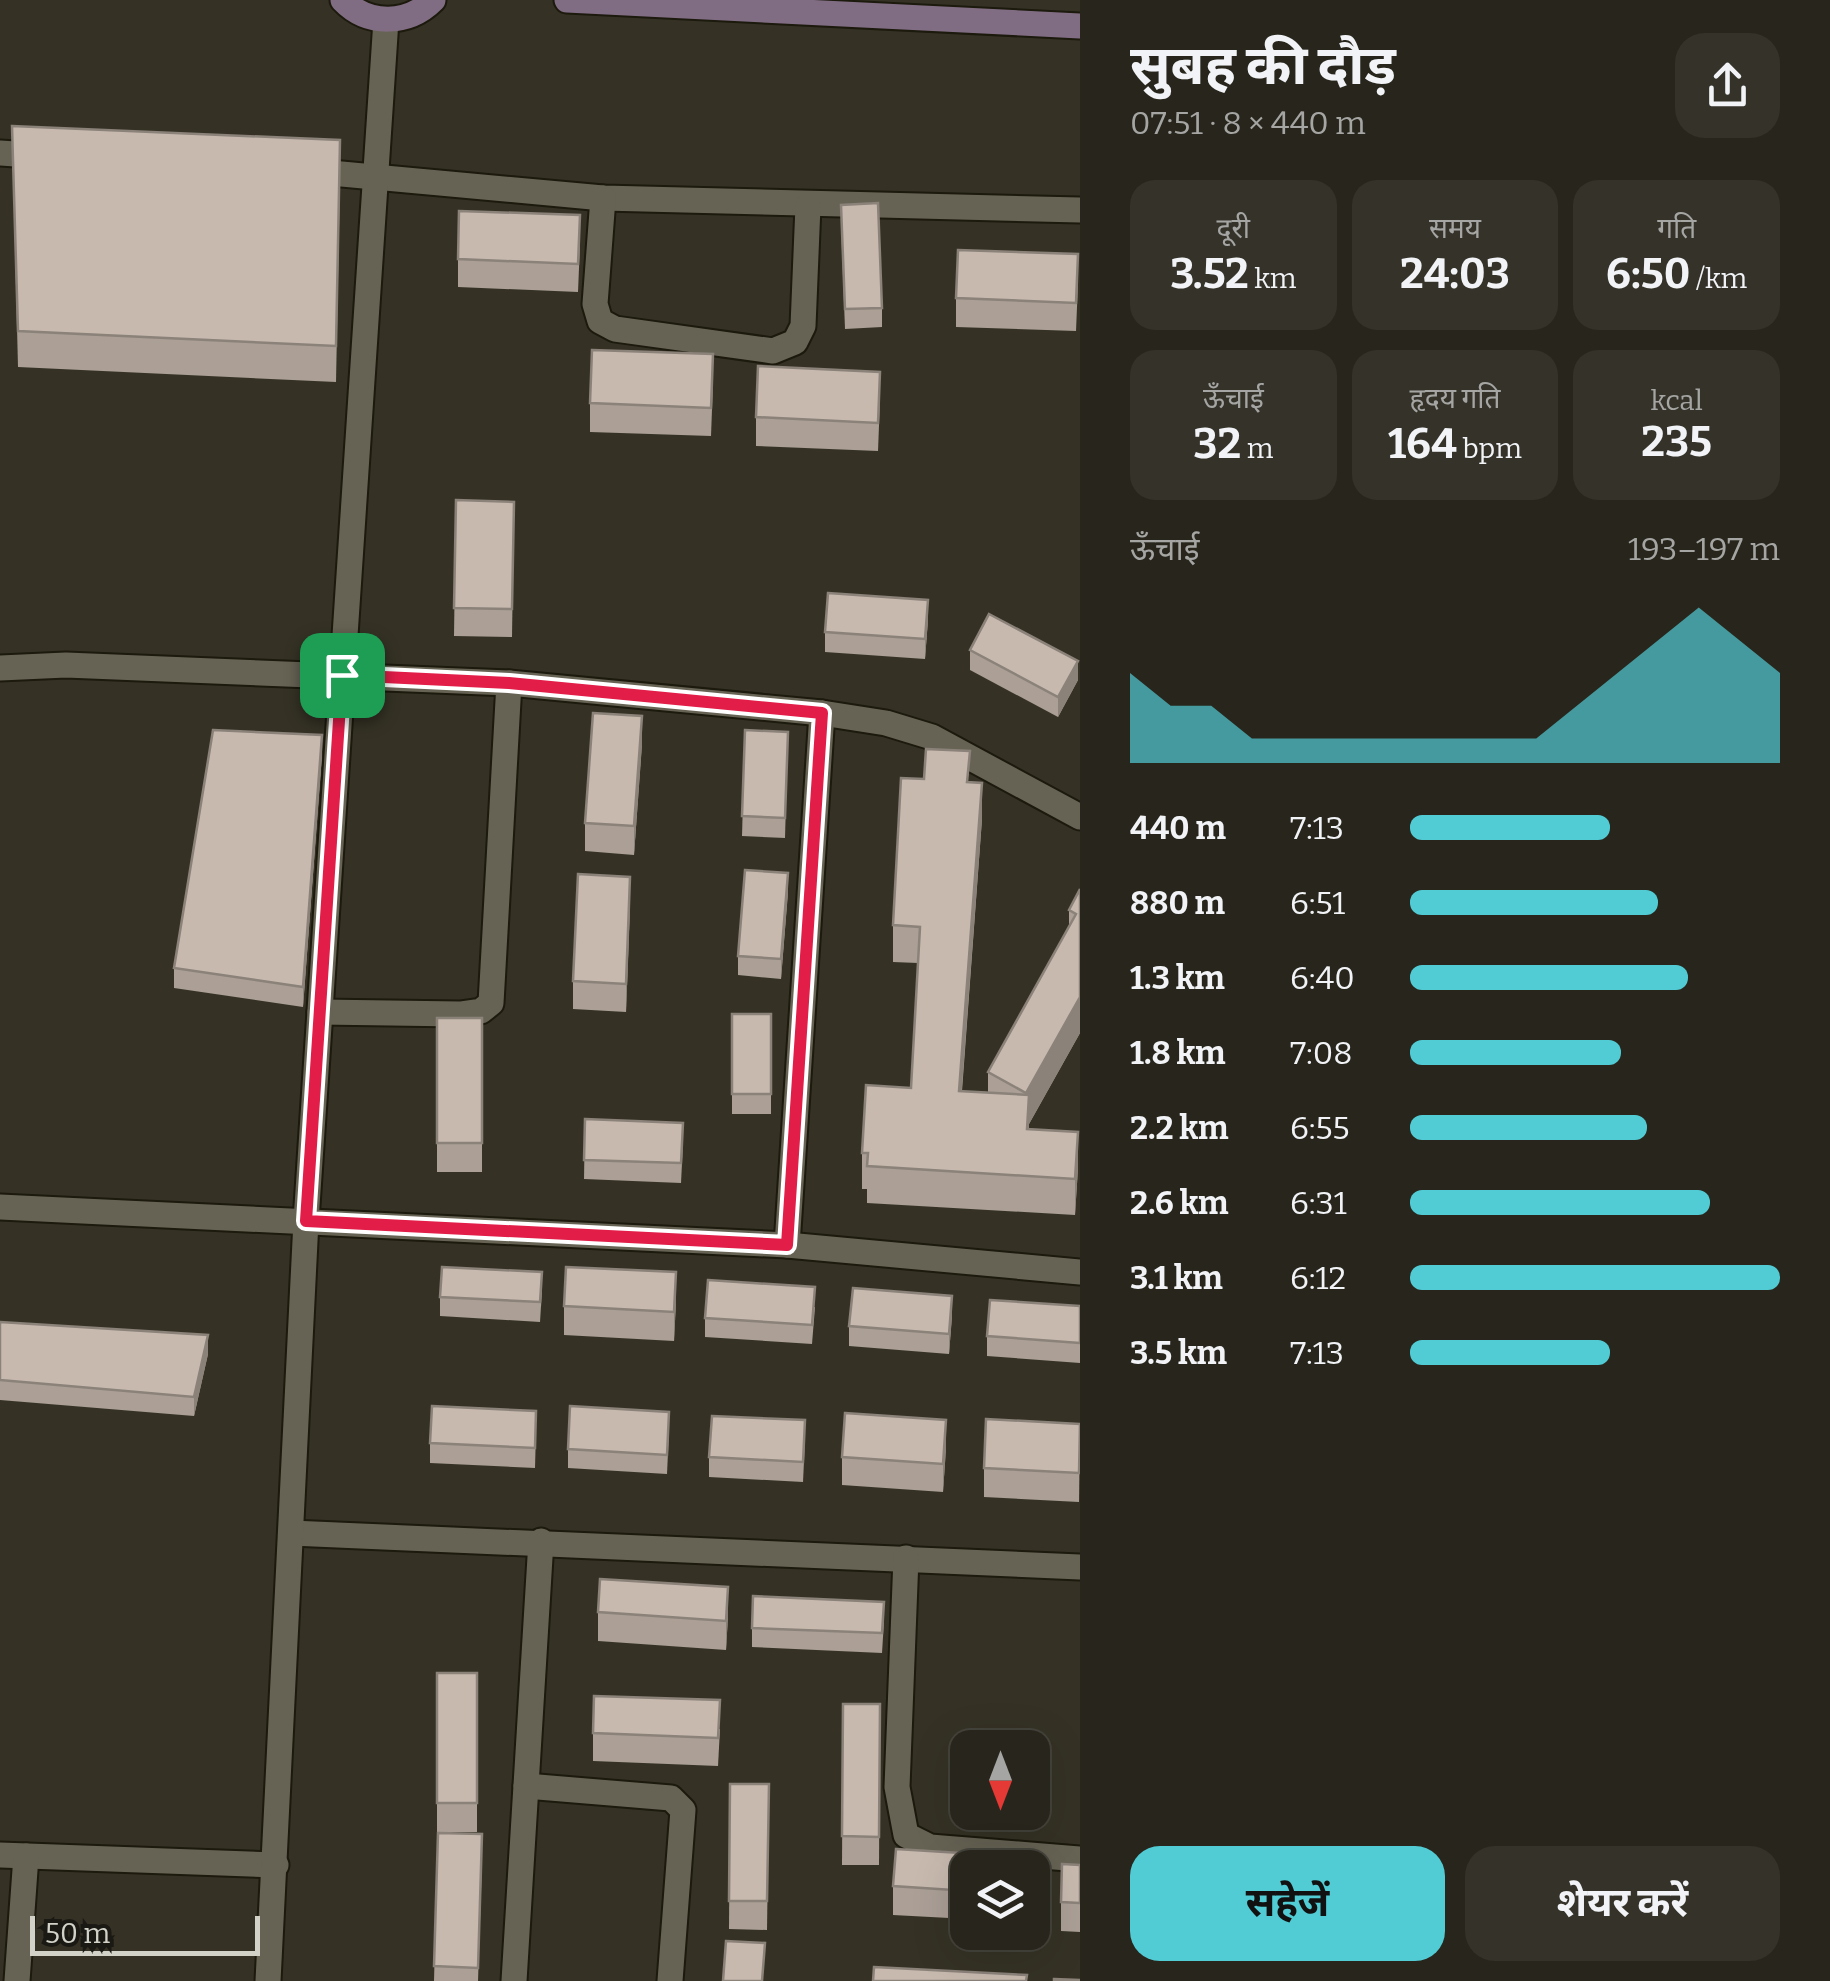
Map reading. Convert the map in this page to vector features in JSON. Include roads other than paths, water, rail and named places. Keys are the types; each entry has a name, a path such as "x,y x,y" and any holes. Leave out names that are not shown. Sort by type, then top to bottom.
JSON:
{"main road":[{"path":"343,0 368,17 386,20 406,17 433,0"},
{"path":"567,0 1080,26"}],"street":[{"path":"268,1981 306,1221 386,20"},
{"path":"0,153 80,158"},
{"path":"278,170 377,175 603,198 1080,210"},
{"path":"603,198 595,304 600,321 615,329 773,351 795,342 804,326 808,206"},
{"path":"0,668 66,665 509,683 822,713 932,737 1080,817"},
{"path":"320,1012 460,1014 481,1011 492,1003 509,683"},
{"path":"787,1245 822,713"},
{"path":"0,1208 787,1245 1080,1272"},
{"path":"291,1534 541,1541 1080,1567"},
{"path":"514,1981 541,1541"},
{"path":"906,1558 897,1787 906,1836 930,1847 1080,1859"},
{"path":"526,1786 671,1798 682,1810 670,1981"},
{"path":"17,1981 13,1856 276,1865"}]}
